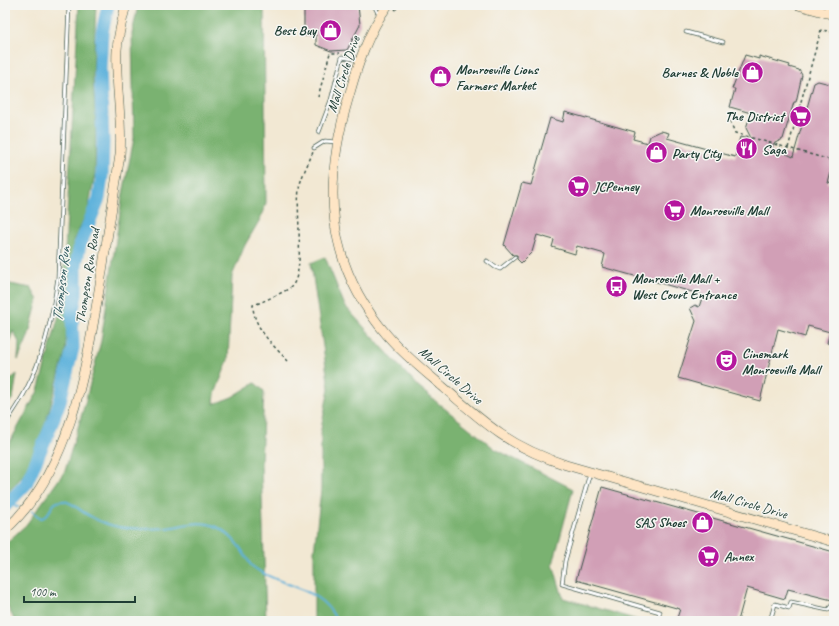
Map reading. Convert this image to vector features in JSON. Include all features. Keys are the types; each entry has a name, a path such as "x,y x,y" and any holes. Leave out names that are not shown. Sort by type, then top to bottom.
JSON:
{"street":[{"name":"Thompson Run Road","path":"5,530 30,504 44,481 60,447 84,372 120,155 121,121 117,52 120,28 126,5"},
{"name":"Mall Circle Drive","path":"388,5 366,42 337,142 333,163 332,191 336,229 341,251 352,281 371,315 407,356 486,425 530,452 590,472 834,542"},
{"path":"799,5 828,11 833,5"}],"lane":[{"path":"5,424 26,390 37,365 54,307 58,276 69,5"},
{"path":"374,5 380,17"},
{"path":"686,32 723,42"},
{"path":"319,132 342,57 360,60"},
{"path":"314,148 325,141 337,142"},
{"path":"488,261 495,267 500,268 515,257"},
{"path":"590,472 565,561 562,584 660,612 657,621"},
{"path":"770,621 775,604 789,608 791,602 828,610 834,603"}],"path":[{"path":"788,148 821,30 834,32"},
{"path":"318,97 330,53 344,52"},
{"path":"730,121 735,133 834,161"},
{"path":"288,362 265,336 253,312 253,305 265,302 272,296 292,287 299,273 300,184 314,148"}],"green space":[{"path":"79,5 96,5 93,78 96,124 95,174 88,210 74,241 65,354 45,425 27,471 5,496 5,451 38,391 62,304"},
{"path":"138,5 264,5 266,203 259,221 245,245 232,276 228,360 215,394 214,404 232,397 255,383 264,391 261,464 266,621 15,621 5,602 5,544 26,525 65,471 84,407 101,341 122,199 134,138 132,34"},
{"path":"325,257 345,306 418,387 495,449 573,489 553,564 563,598 641,621 314,621 314,552 321,490 321,429 329,388 311,263"},
{"path":"5,283 31,288 38,300 28,337 18,360 19,342 13,331 5,356"},
{"path":"17,374 13,398 5,408 5,384"}],"building":[{"name":"Best Buy","path":"304,5 358,5 360,25 347,50 331,51 316,45 316,35 304,36"},
{"name":"Monroeville Mall","path":"745,55 759,59 759,56 790,65 789,67 799,70 802,75 796,102 794,102 783,139 773,144 771,152 779,154 785,153 793,157 814,83 818,81 834,85 834,162 828,183 834,184 834,345 827,343 830,332 808,326 805,337 778,329 760,401 678,378 696,321 690,308 695,305 699,307 703,295 602,267 605,254 577,246 575,254 552,247 554,240 537,235 532,252 521,263 517,259 517,255 513,255 504,245 522,183 531,185 550,118 563,122 565,112 635,132 633,139 648,143 650,136 661,131 669,133 667,138 735,157 740,137 752,140 746,128 751,113 730,107 735,89 732,89"},
{"name":"Annex","path":"602,487 834,552 834,592 832,600 788,589 785,599 747,588 738,621 676,621 680,609 576,580"}],"waterway":[{"name":"Thompson Run","path":"5,506 26,484 49,431 60,401 73,348 72,313 76,295 76,264 80,245 99,198 102,176 103,142 100,68 102,33 108,5"},
{"path":"32,511 42,518 48,514 53,505 59,501 64,501 99,521 122,527 156,529 198,523 217,527 234,540 253,567 264,574 310,593 329,609 337,621"},
{"path":"9,503 18,507"}],"place":[{"name":"Best Buy","path":"331,30"},
{"name":"Barnes & Noble","path":"753,72"},
{"name":"Monroeville Lions Farmers Market","path":"440,77"},
{"name":"The District","path":"800,116"},
{"name":"Saga","path":"747,149"},
{"name":"Party City","path":"656,153"},
{"name":"JCPenney","path":"578,186"},
{"name":"Monroeville Mall","path":"674,210"},
{"name":"Monroeville Mall + West Court Entrance","path":"617,286"},
{"name":"Cinemark Monroeville Mall","path":"727,361"},
{"name":"SAS Shoes","path":"702,522"},
{"name":"Annex","path":"709,556"}]}
